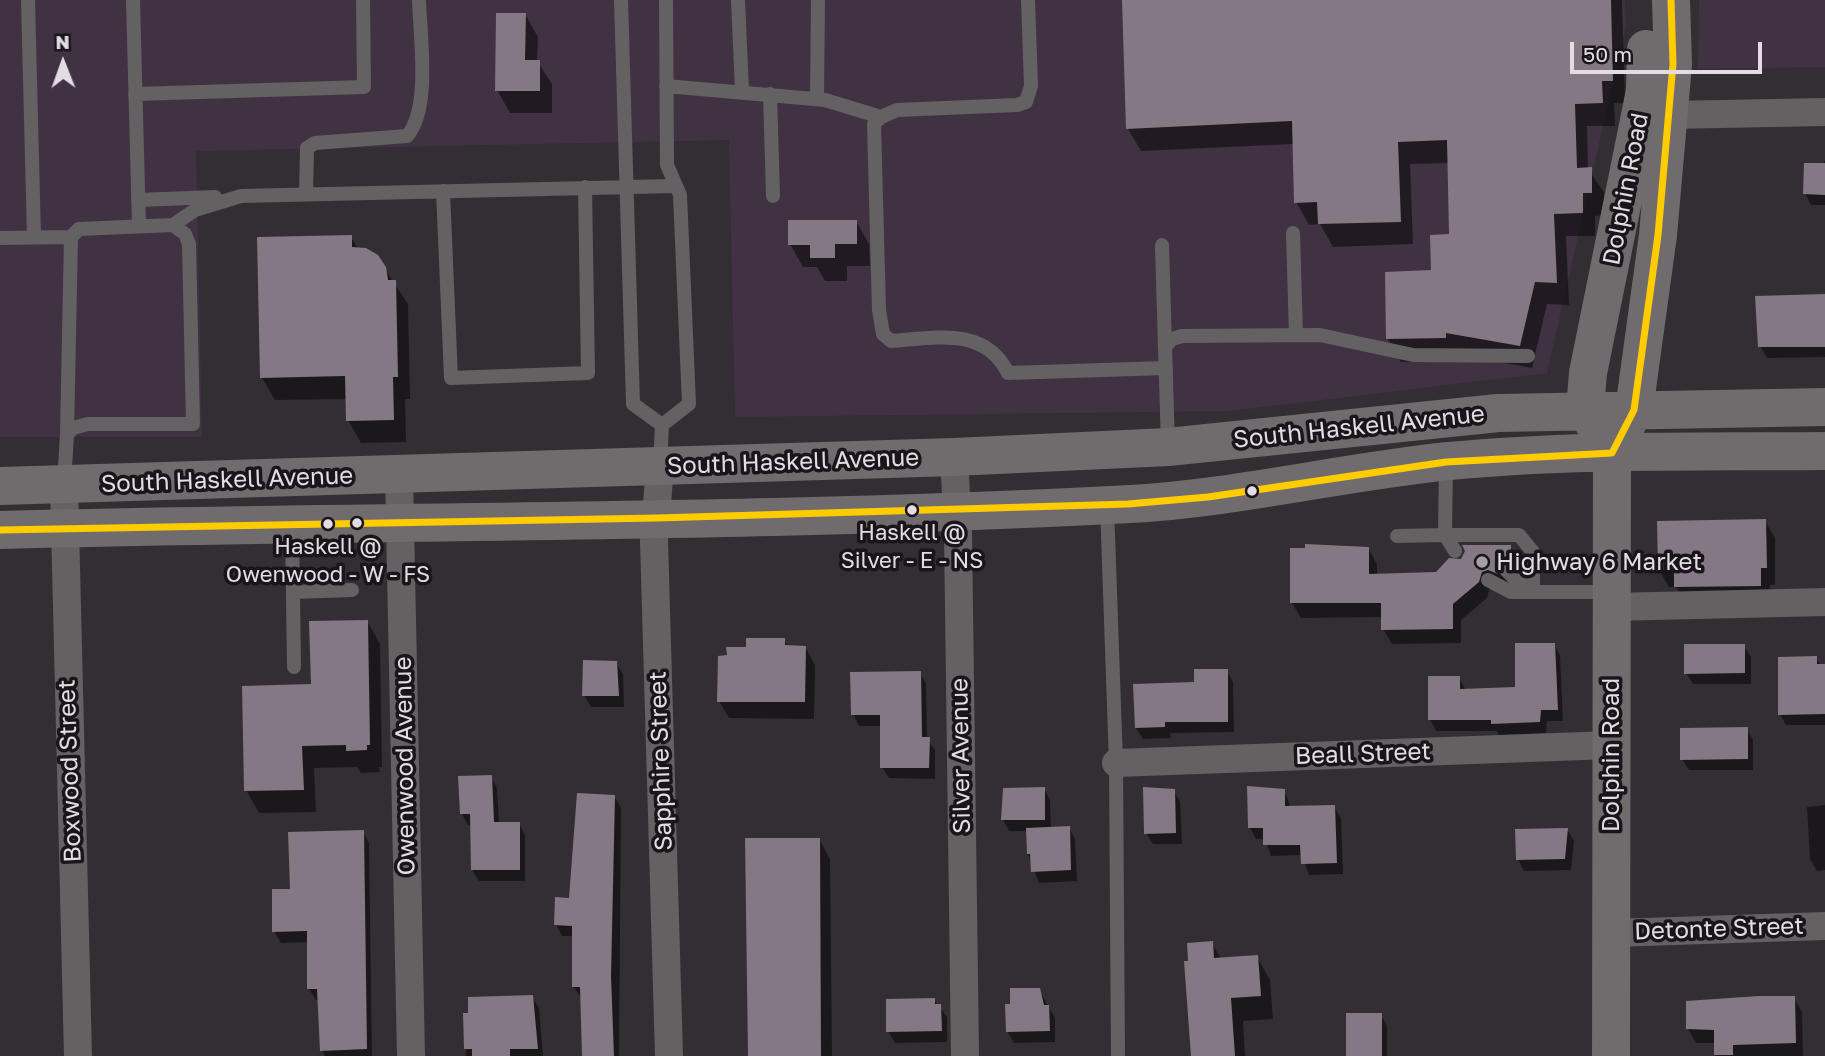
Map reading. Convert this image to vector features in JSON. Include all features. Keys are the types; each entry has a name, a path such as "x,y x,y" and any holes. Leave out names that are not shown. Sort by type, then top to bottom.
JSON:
{"main road":[{"name":"Dolphin Road","path":"1585,410 1592,345 1618,233 1645,91 1647,0"},
{"name":"Dolphin Road","path":"1611,1056 1612,453 1634,410 1658,235 1672,64 1671,0"},
{"name":"South Haskell Avenue","path":"0,486 954,457 1168,446 1498,413 1825,407"},
{"path":"1585,410 1612,453"},
{"path":"1168,446 1171,500"},
{"name":"South Haskell Avenue","path":"0,530 657,518 1107,504 1171,500 1446,462 1612,453 1825,451"}],"street":[{"path":"1669,115 1825,112"},
{"name":"Silver Avenue","path":"954,457 965,1056"},
{"name":"Sapphire Street","path":"660,466 654,541 669,1056"},
{"name":"Owenwood Avenue","path":"399,475 411,1056"},
{"name":"Boxwood Street","path":"64,485 78,1056"},
{"path":"1612,600 1825,602"},
{"name":"Beall Street","path":"1116,763 1611,745"},
{"name":"Detonte Street","path":"1613,933 1825,926"}],"lane":[{"path":"28,0 34,237"},
{"path":"133,0 139,226"},
{"path":"135,94 364,88 363,0"},
{"path":"306,194 307,148 329,141 407,136 412,131 421,101 419,0"},
{"path":"621,0 633,404 662,425"},
{"path":"662,425 690,404 680,195 667,165 666,0"},
{"path":"738,0 742,92"},
{"path":"817,99 818,0"},
{"path":"1028,0 1031,86 1026,102 1017,105 897,110 881,117 874,124 879,310 883,334 891,341 954,337 981,342 995,352 1008,373 1166,368"},
{"path":"666,86 817,99 881,117"},
{"path":"770,94 773,196"},
{"path":"138,200 675,186"},
{"path":"443,191 452,378 588,373 585,187"},
{"path":"64,485 71,237 79,229 173,225 195,209 241,196"},
{"path":"67,434 73,428 88,424 193,424 189,244 185,234 173,225"},
{"path":"1293,233 1296,335"},
{"path":"0,238 71,237"},
{"path":"1162,245 1168,446"},
{"path":"1165,346 1172,339 1182,336 1338,336 1362,345 1413,355 1528,356"},
{"path":"660,466 662,425"},
{"path":"1446,462 1445,535 1455,551"},
{"path":"1107,504 1116,763 1118,1056"},
{"path":"292,525 294,667"},
{"path":"1396,536 1445,535 1475,539 1519,535 1533,552 1532,586"},
{"path":"1506,569 1517,581 1532,586 1612,600"},
{"path":"1488,580 1511,592 1532,586"},
{"path":"293,592 352,590"}],"shaded area":[{"path":"0,0 1625,0 1626,25 1547,373 1230,411 735,417 729,140 196,151 202,437 0,437"},
{"path":"1699,0 1825,0 1825,67 1698,69"}],"building":[{"path":"1122,0 1611,0 1613,81 1602,81 1603,103 1575,104 1577,168 1592,167 1592,193 1583,193 1583,213 1554,214 1557,283 1535,282 1520,346 1446,333 1446,338 1386,339 1385,272 1431,270 1430,235 1449,234 1447,140 1398,142 1401,222 1318,224 1317,202 1294,203 1292,121 1126,129"},
{"path":"496,13 526,13 525,60 540,60 540,91 495,91"},
{"path":"1804,163 1825,163 1825,195 1803,194"},
{"path":"788,220 857,220 857,244 835,244 835,258 810,258 810,245 788,245"},
{"path":"352,235 352,247 366,248 378,255 386,267 388,280 396,280 398,377 393,377 394,420 346,421 345,376 260,378 257,237"},
{"path":"1825,294 1825,347 1758,347 1755,296"},
{"path":"1766,519 1767,568 1761,568 1761,586 1674,587 1674,570 1658,570 1657,521"},
{"path":"1305,544 1369,547 1369,574 1436,572 1449,558 1461,559 1465,551 1462,545 1511,545 1511,562 1500,563 1498,574 1488,570 1482,572 1479,582 1453,604 1453,629 1381,630 1381,603 1290,603 1290,548 1305,548"},
{"path":"368,620 370,745 367,745 367,750 346,751 346,745 302,746 304,790 244,791 242,686 311,684 309,621"},
{"path":"746,638 785,638 785,645 806,646 805,702 717,702 718,656 727,655 726,647 746,647"},
{"path":"1515,643 1555,643 1558,710 1541,710 1540,722 1491,724 1491,720 1428,720 1428,676 1460,676 1460,689 1515,687"},
{"path":"1684,644 1745,644 1745,673 1684,674"},
{"path":"1817,656 1817,664 1825,664 1825,714 1778,715 1778,657"},
{"path":"583,660 617,661 619,696 582,696"},
{"path":"1194,669 1228,669 1228,722 1165,722 1165,727 1135,728 1133,684 1194,682"},
{"path":"921,671 922,737 930,737 929,768 880,768 880,715 851,715 850,672"},
{"path":"1748,727 1748,759 1680,760 1680,728"},
{"path":"492,775 494,822 520,822 520,870 471,870 470,814 460,814 458,776"},
{"path":"1247,786 1285,789 1285,806 1335,805 1337,863 1301,864 1300,845 1263,845 1263,828 1248,828"},
{"path":"1045,787 1045,820 1001,820 1003,788"},
{"path":"1143,787 1175,789 1176,833 1144,834"},
{"path":"577,793 615,795 611,976 614,1056 582,1056 580,987 572,987 572,926 554,925 555,897 569,898"},
{"path":"1070,826 1071,870 1031,872 1026,828"},
{"path":"1568,828 1565,859 1516,860 1515,829"},
{"path":"364,830 367,1049 320,1051 317,989 307,989 307,931 272,932 272,889 290,889 288,832"},
{"path":"745,838 820,838 821,1056 748,1056"},
{"path":"1213,941 1214,958 1258,955 1261,996 1231,998 1235,1056 1191,1056 1184,961 1188,961 1187,943"},
{"path":"1010,988 1040,988 1044,1005 1049,1005 1050,1031 1006,1032 1005,1004 1010,1004"},
{"path":"533,995 538,1049 510,1049 510,1056 472,1056 472,1049 464,1049 463,1013 468,1013 468,997"},
{"path":"1795,996 1796,1043 1733,1045 1733,1055 1714,1055 1714,1030 1686,1029 1686,1001"},
{"path":"935,998 935,1004 941,1004 942,1031 886,1032 886,999"},
{"path":"1346,1013 1382,1013 1382,1056 1346,1056"}],"transit line":[{"path":"0,530 657,518 1128,504 1208,497 1446,462 1612,453 1634,410 1658,235 1673,64 1671,0"}],"place":[{"name":"Haskell @ Silver - E - NS","path":"912,510"},
{"name":"Haskell @ Owenwood - W - FS","path":"328,524"},
{"name":"Highway 6 Market","path":"1482,562"}]}
